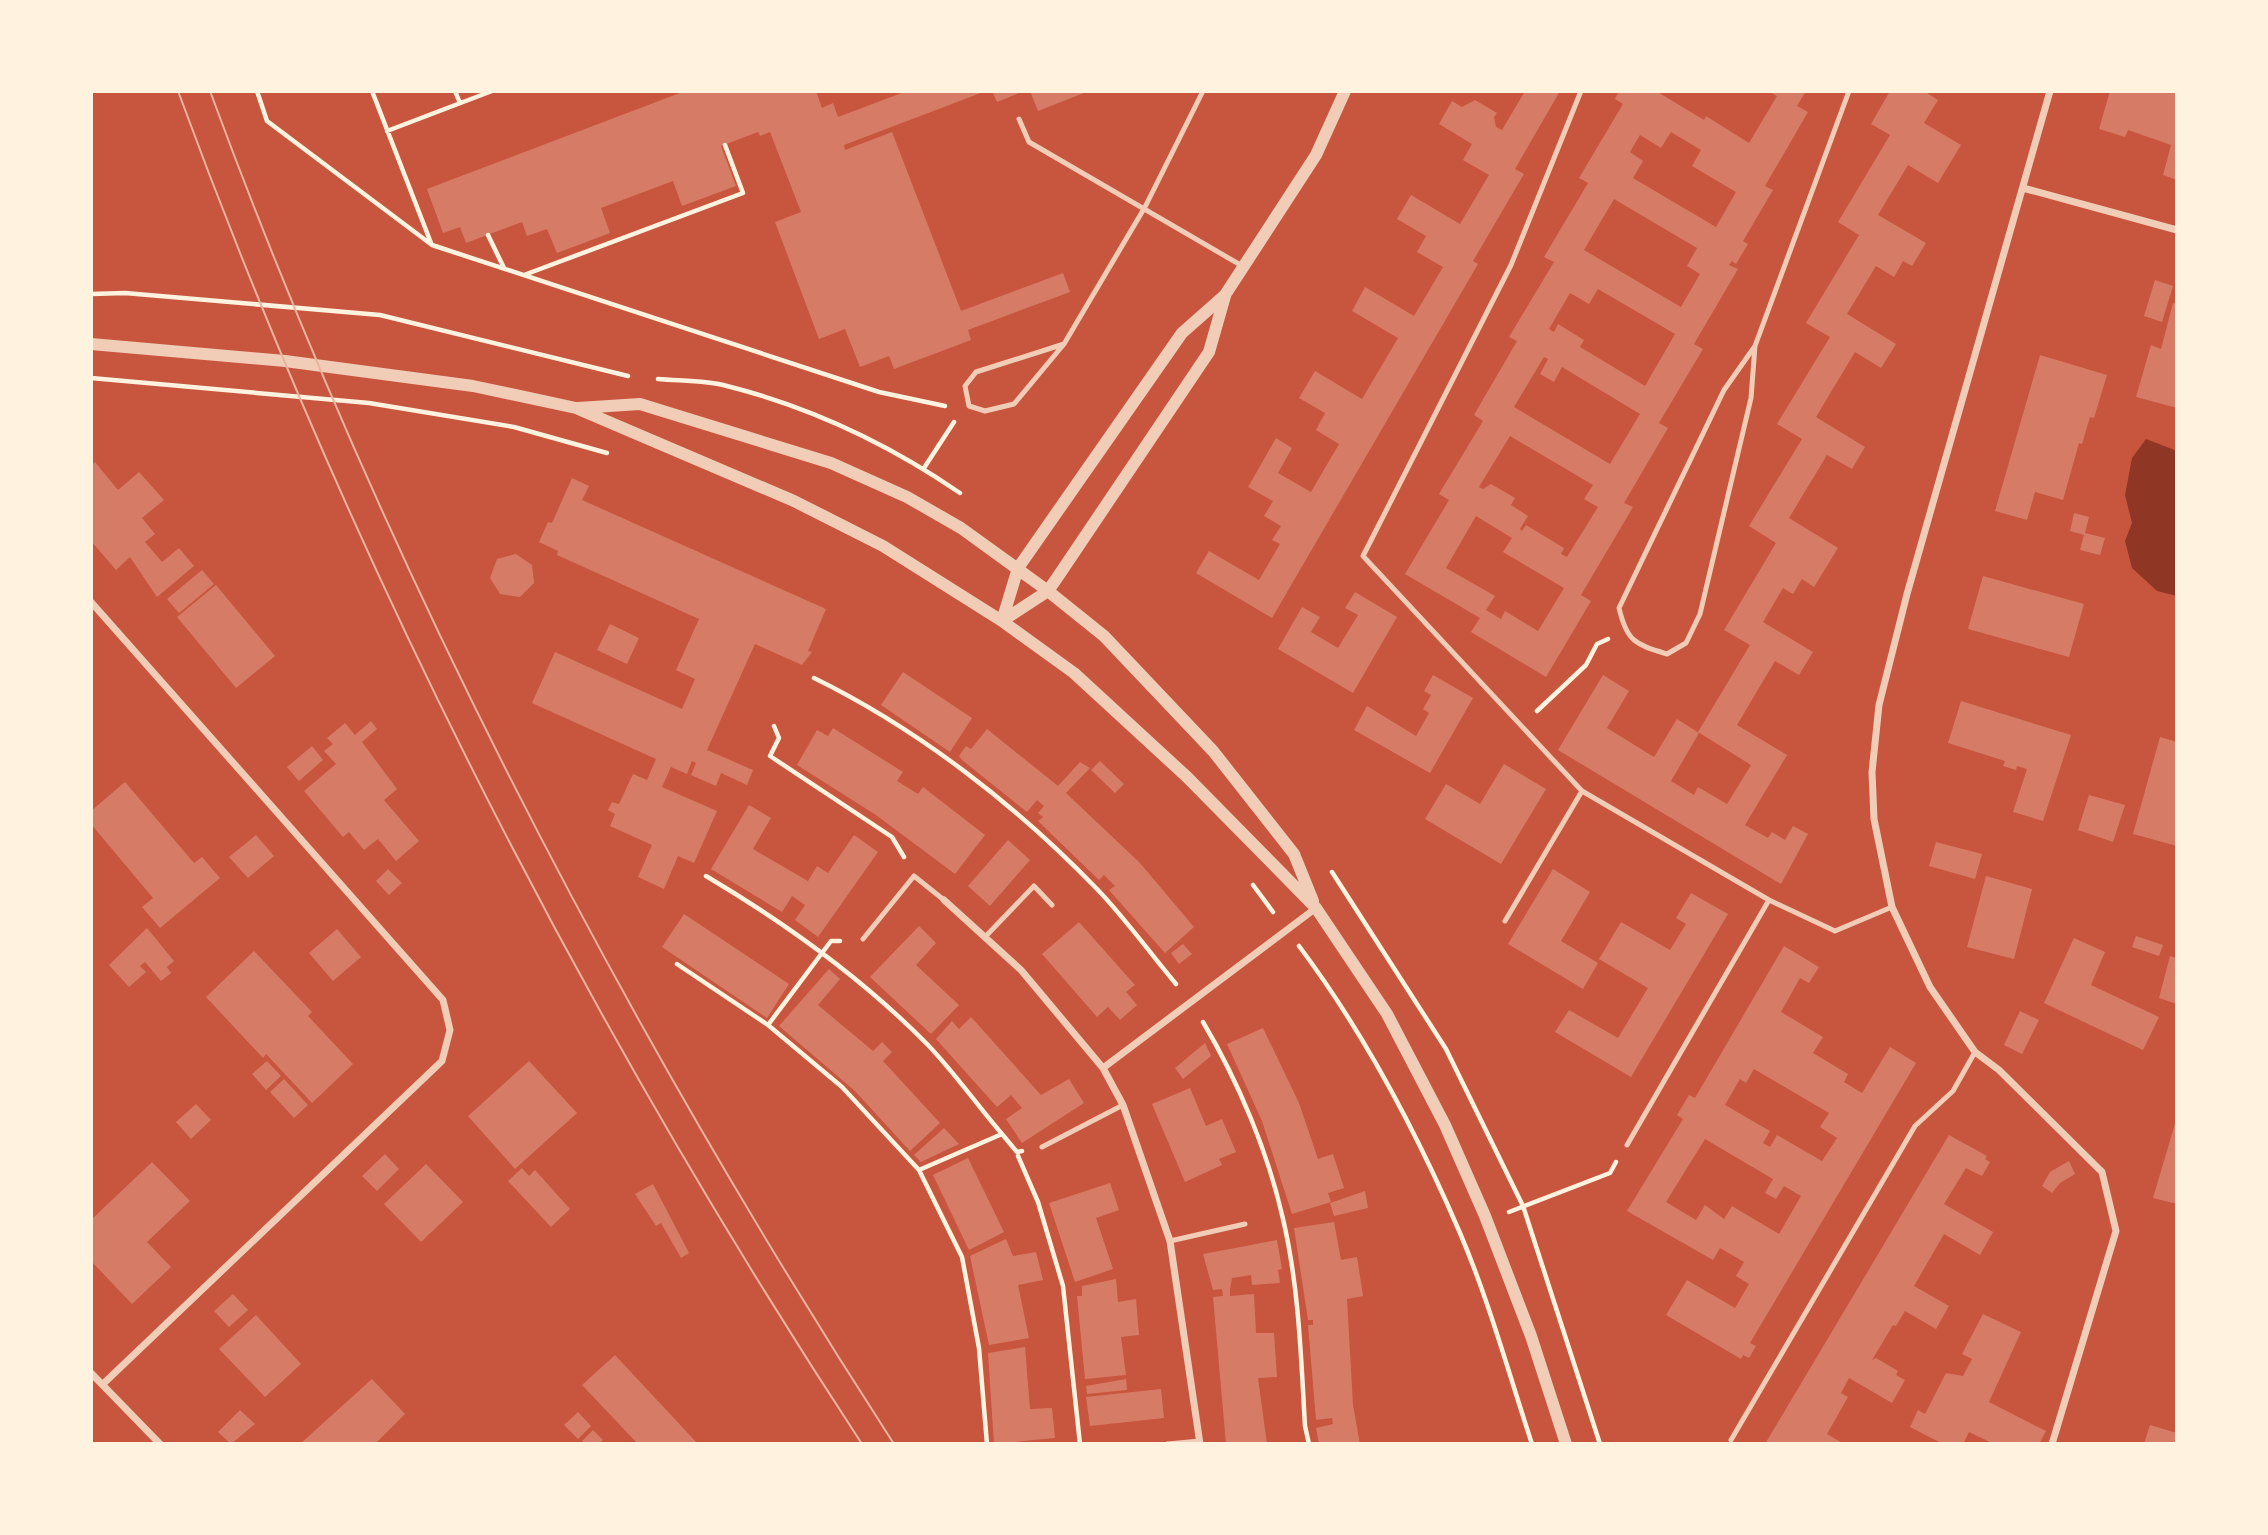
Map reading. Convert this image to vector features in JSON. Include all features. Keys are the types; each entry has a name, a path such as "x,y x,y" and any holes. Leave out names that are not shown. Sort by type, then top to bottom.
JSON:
{"street":[{"path":"1002,621 1048,591 1209,352 1226,295 1316,155 1345,91"},
{"path":"2050,91 1907,594 1879,705 1872,772 1874,819 1892,907 1930,987 1975,1052 1999,1070 2102,1172 2116,1231 2052,1444"},
{"path":"2023,188 2177,230"},
{"path":"1002,621 1018,568 1182,333 1226,295"},
{"path":"91,344 312,365 473,386 576,408 794,501 902,557 1002,621 1074,673 1188,777 1316,908 1387,1014 1445,1125 1487,1222 1531,1336 1566,1444"},
{"path":"576,408 640,404 831,463 907,497 961,528 1048,591 1112,644 1213,751 1294,853 1316,908"},
{"path":"91,602 443,1000 450,1030 442,1061 103,1384"},
{"path":"944,900 1021,970 1103,1068 1123,1105 1170,1241 1200,1443"},
{"path":"1103,1068 1316,908"},
{"path":"91,1373 160,1444"}],"lane":[{"path":"1064,344 976,372 965,386 969,406 985,411 1014,404 1064,344 1145,207 1203,91"},
{"path":"1581,91 1511,265 1363,556 1582,791 1769,900 1835,931 1892,907"},
{"path":"1755,346 1751,398 1700,614 1686,643 1667,654 1639,645 1624,631 1619,608 1724,390 1755,346 1849,91"},
{"path":"1019,118 1029,142 1145,207 1244,267"},
{"path":"1505,920 1582,791"},
{"path":"863,939 914,876 944,900"},
{"path":"985,937 1034,886 1052,905"},
{"path":"1628,1145 1769,900"},
{"path":"1731,1440 1915,1126 1953,1091 1975,1052"},
{"path":"1042,1147 1123,1105"},
{"path":"1170,1241 1245,1223"},
{"path":"1167,1444 1200,1443"}],"path":[{"path":"257,91 267,121 432,245 878,392 961,409 969,406"},
{"path":"372,91 432,245"},
{"path":"456,91 460,103"},
{"path":"387,131 492,91"},
{"path":"523,275 743,193 725,145"},
{"path":"488,234 505,269"},
{"path":"91,294 125,293 380,315 635,378"},
{"path":"91,378 369,403 514,427 615,455"},
{"path":"648,379 725,385 812,414 882,445 924,468 966,498"},
{"path":"924,468 951,426"},
{"path":"1521,726 1586,664 1597,644 1624,631"},
{"path":"774,726 779,738 770,756 892,837 914,876"},
{"path":"1329,869 1446,1049 1523,1206 1600,1444"},
{"path":"706,876 776,918 858,979 929,1045 1017,1152 1038,1202 1063,1286 1080,1444"},
{"path":"1250,881 1330,987 1401,1107 1461,1234 1532,1444"},
{"path":"768,1025 831,941 863,939"},
{"path":"677,964 768,1025 842,1087 919,1170 962,1257 979,1348 987,1444"},
{"path":"919,1170 1002,1134"},
{"path":"1461,1234 1523,1206 1610,1173 1628,1145"},
{"path":"1017,1152 1042,1147"}],"shaded area":[{"path":"2146,439 2177,451 2177,596 2157,591 2132,568 2125,541 2132,523 2125,495 2132,458"}],"building":[{"path":"685,91 816,91 822,108 833,103 838,117 907,91 986,91 844,145 845,150 892,132 961,311 1063,273 1070,292 968,330 971,340 894,369 889,356 860,367 845,329 819,339 775,222 801,212 770,132 760,136 758,132 721,146 736,186 682,206 673,181 601,208 610,233 557,253 547,229 527,236 522,222 466,243 460,227 443,233 427,189"},
{"path":"992,91 1024,91 997,102"},
{"path":"1030,91 1089,91 1038,111"},
{"path":"1525,91 1560,91 1515,169 1524,174 1473,261 1478,264 1272,618 1196,573 1209,551 1259,580 1280,544 1272,540 1281,526 1264,516 1273,501 1248,487 1276,438 1292,448 1278,473 1311,492 1339,444 1316,430 1325,413 1299,398 1315,371 1362,399 1398,338 1352,311 1365,287 1414,316 1443,267 1417,252 1426,236 1397,219 1411,195 1460,224 1489,175 1463,160 1472,144 1439,124 1452,101 1462,107 1475,100 1497,113 1494,117 1496,127 1502,130"},
{"path":"1619,91 1656,91 1704,120 1706,116 1749,143 1777,96 1768,91 1806,91 1797,106 1808,112 1765,186 1773,190 1743,241 1748,244 1736,264 1732,261 1729,265 1738,269 1694,344 1703,349 1659,423 1668,428 1624,503 1633,507 1581,595 1591,601 1546,677 1471,632 1480,618 1405,574 1449,500 1439,494 1483,421 1474,415 1517,341 1509,337 1554,262 1544,257 1588,183 1579,178 1623,104 1615,99","holes":["1671,132 1701,150 1692,166 1736,192 1716,227 1633,178 1643,161 1630,152 1640,135 1661,148","1614,199 1697,248 1687,266 1700,274 1681,307 1584,250","1598,289 1675,334 1645,386 1580,347 1584,340 1558,324 1554,332 1549,329 1570,293 1589,304","1544,357 1548,359 1540,374 1554,382 1562,367 1640,414 1610,464 1514,407","1510,436 1593,485 1584,499 1598,507 1567,557 1561,554 1564,548 1526,525 1522,531 1520,529 1528,516 1511,505 1515,498 1491,484 1483,489 1479,487","1476,516 1512,538 1503,552 1564,588 1538,631 1505,611 1501,619 1486,610 1495,596 1446,568"]},
{"path":"1890,91 1924,91 1938,100 1924,123 1961,145 1938,183 1908,165 1878,215 1926,243 1912,266 1903,261 1894,277 1876,266 1847,314 1896,344 1881,368 1855,352 1816,417 1865,447 1852,469 1827,455 1789,518 1838,548 1814,587 1802,579 1793,594 1783,588 1763,622 1813,652 1799,675 1775,661 1737,725 1787,755 1745,825 1768,838 1772,832 1785,840 1793,826 1808,834 1781,884 1558,750 1603,675 1629,691 1607,728 1654,757 1677,719 1699,733 1671,781 1694,795 1698,787 1727,804 1751,765 1698,732 1750,645 1724,630 1776,543 1749,526 1802,439 1777,424 1830,337 1806,323 1859,235 1838,222 1890,135 1871,124"},
{"path":"2110,91 2177,91 2177,180 2163,175 2171,145 2128,130 2125,137 2099,129"},
{"path":"2155,280 2173,286 2162,322 2144,316"},
{"path":"2173,303 2177,304 2177,408 2136,397 2151,345 2161,349"},
{"path":"2040,355 2107,375 2094,418 2090,417 2082,444 2079,443 2063,500 2035,492 2027,520 1995,511"},
{"path":"95,462 118,490 139,472 164,500 142,518 155,534 145,542 162,562 179,548 194,566 157,597 130,557 116,570 91,541 91,466"},
{"path":"572,478 589,486 582,500 826,609 808,651 812,652 802,665 755,644 707,750 753,770 747,785 721,773 716,786 691,775 696,763 692,761 687,774 671,767 662,787 717,811 694,863 678,856 664,889 638,877 652,845 610,826 615,814 608,810 612,802 619,804 633,774 647,780 656,759 532,703 555,652 682,709 695,679 676,670 699,619 557,555 558,551 539,542 548,522 552,523"},
{"path":"2074,513 2089,517 2085,533 2105,538 2100,555 2080,550 2084,535 2070,531"},
{"path":"516,554 532,565 534,583 520,597 500,594 490,578 497,559"},
{"path":"202,570 214,584 179,613 167,599"},
{"path":"1983,576 2084,604 2069,657 1968,629"},
{"path":"216,585 275,656 236,688 177,617"},
{"path":"1355,592 1397,617 1353,693 1278,649 1302,607 1320,617 1311,632 1338,648 1358,615 1345,608"},
{"path":"610,624 639,638 627,664 597,650"},
{"path":"903,672 972,718 950,752 881,705"},
{"path":"1433,675 1473,698 1430,773 1354,730 1367,706 1416,736 1429,713 1423,709 1431,695 1424,691"},
{"path":"1961,701 2071,735 2043,821 2013,812 2027,769 2017,766 2016,770 2003,766 2005,761 1948,743"},
{"path":"371,721 377,729 362,742 397,789 384,800 419,841 396,861 378,839 364,850 349,832 343,837 304,791 336,764 324,751 333,744 327,738 345,723 355,735"},
{"path":"833,728 903,772 897,781 918,794 923,787 985,835 955,874 876,815 797,765 817,730 828,736"},
{"path":"987,729 1058,786 1080,762 1090,768 1066,793 1140,863 1194,927 1165,953 1109,890 1115,886 1104,875 1099,880 1038,821 1043,817 1038,813 1044,806 1037,800 1027,812 962,760 959,756 966,746 971,749"},
{"path":"2160,737 2177,742 2177,846 2133,834"},
{"path":"312,746 323,760 299,781 287,767"},
{"path":"1100,761 1124,784 1115,793 1091,770"},
{"path":"1504,764 1546,789 1501,864 1425,819 1446,784 1480,804"},
{"path":"125,782 194,863 202,857 220,878 160,928 142,907 153,898 91,824 91,811"},
{"path":"2089,795 2125,805 2113,842 2078,830"},
{"path":"749,805 771,818 753,849 808,881 817,866 828,873 854,835 878,852 818,937 795,920 805,905 792,896 782,912 711,869"},
{"path":"256,835 274,856 248,878 229,857"},
{"path":"1008,840 1030,860 990,906 968,886"},
{"path":"1936,842 1982,854 1975,879 1929,866"},
{"path":"388,869 402,883 389,895 376,881"},
{"path":"1553,869 1590,892 1561,941 1598,963 1583,989 1508,944"},
{"path":"1986,876 2032,889 2014,959 1967,947"},
{"path":"1691,893 1728,914 1631,1077 1555,1032 1569,1010 1618,1038 1648,988 1599,959 1621,922 1670,950 1686,924 1676,918"},
{"path":"684,914 789,984 767,1018 662,947"},
{"path":"1079,922 1135,985 1126,992 1137,1005 1120,1020 1108,1007 1097,1017 1042,954"},
{"path":"919,926 936,943 916,965 959,1005 931,1034 870,977"},
{"path":"147,928 174,961 167,967 171,973 161,981 145,962 140,966 146,972 129,987 109,965"},
{"path":"337,929 361,957 333,981 309,953"},
{"path":"2136,936 2163,945 2159,956 2132,947"},
{"path":"2074,938 2105,952 2091,985 2159,1017 2143,1050 2044,1003"},
{"path":"1183,944 1192,954 1179,964 1171,953"},
{"path":"1784,946 1819,967 1809,983 1800,978 1781,1012 1823,1037 1813,1053 1848,1074 1844,1082 1862,1093 1890,1047 1916,1063 1750,1343 1756,1346 1749,1358 1743,1355 1741,1359 1666,1315 1687,1280 1735,1308 1749,1284 1736,1276 1744,1262 1720,1248 1713,1260 1627,1211 1683,1119 1677,1115 1689,1095 1695,1098","holes":["1754,1069 1829,1113 1820,1127 1837,1138 1822,1161 1777,1135 1770,1147 1763,1143 1770,1131 1725,1105 1740,1079 1746,1083","1705,1139 1773,1179 1765,1193 1776,1199 1784,1186 1801,1196 1779,1234 1732,1206 1724,1219 1705,1205 1696,1220 1666,1202"]},
{"path":"254,951 312,1012 308,1016 353,1064 312,1103 266,1054 263,1058 206,997"},
{"path":"2170,956 2177,958 2177,1004 2159,998"},
{"path":"829,969 840,979 818,1005 873,1051 882,1042 892,1052 883,1061 940,1123 910,1151 855,1091 779,1026"},
{"path":"2020,1011 2039,1020 2022,1054 2004,1045"},
{"path":"971,1017 1041,1095 1069,1079 1084,1103 1022,1143 1006,1119 1022,1108 1011,1095 997,1107 936,1039 952,1021 959,1029"},
{"path":"1263,1028 1299,1103 1318,1159 1333,1154 1344,1188 1328,1193 1331,1202 1292,1214 1262,1121 1227,1044"},
{"path":"1205,1043 1211,1056 1183,1079 1175,1068"},
{"path":"267,1061 281,1076 266,1090 252,1074"},
{"path":"529,1061 577,1113 515,1169 468,1116"},
{"path":"284,1079 308,1105 294,1118 270,1092"},
{"path":"1190,1088 1206,1126 1222,1119 1236,1152 1219,1159 1222,1165 1185,1182 1152,1104"},
{"path":"196,1104 211,1120 191,1139 176,1122"},
{"path":"2177,1117 2177,1204 2153,1198"},
{"path":"944,1128 959,1144 921,1162 914,1155"},
{"path":"1949,1135 1987,1156 1985,1159 1990,1162 1982,1176 1966,1168 1944,1204 1993,1232 1980,1255 1944,1234 1914,1286 1949,1306 1936,1329 1905,1311 1896,1326 1893,1325 1872,1360 1876,1358 1898,1371 1896,1375 1905,1380 1892,1403 1849,1378 1841,1393 1848,1397 1827,1434 1844,1444 1765,1444"},
{"path":"385,1154 399,1169 377,1191 362,1176"},
{"path":"968,1158 1004,1232 969,1250 933,1175"},
{"path":"2069,1161 2075,1174 2060,1183 2052,1193 2042,1186 2050,1172"},
{"path":"152,1162 190,1201 147,1242 171,1267 132,1304 91,1261 91,1220"},
{"path":"426,1164 463,1202 421,1242 384,1204"},
{"path":"522,1168 529,1176 535,1170 570,1209 551,1227 508,1181"},
{"path":"1110,1183 1119,1210 1096,1218 1113,1269 1075,1282 1049,1203"},
{"path":"653,1184 689,1253 681,1258 661,1223 656,1226 635,1194"},
{"path":"1365,1191 1368,1208 1334,1216 1330,1203"},
{"path":"1334,1222 1341,1260 1357,1257 1363,1296 1347,1299 1353,1405 1360,1444 1319,1444 1316,1428 1333,1424 1332,1418 1316,1420 1308,1325 1313,1325 1313,1320 1308,1320 1294,1228"},
{"path":"1006,1239 1013,1256 1036,1252 1043,1280 1018,1285 1029,1338 989,1345 970,1256"},
{"path":"1277,1240 1282,1269 1278,1270 1280,1283 1252,1285 1251,1275 1232,1278 1230,1289 1230,1296 1254,1294 1256,1333 1274,1333 1277,1377 1258,1378 1267,1444 1226,1444 1213,1297 1223,1296 1222,1289 1213,1290 1203,1254"},
{"path":"1116,1279 1118,1302 1136,1299 1139,1335 1121,1337 1126,1375 1085,1379 1077,1296 1082,1296 1082,1286"},
{"path":"233,1294 248,1310 229,1327 214,1311"},
{"path":"1983,1314 2021,1332 1989,1402 2046,1431 2039,1444 1994,1444 1969,1432 1963,1444 1943,1444 1910,1427 1918,1410 1925,1414 1946,1373 1963,1376 1972,1359 1962,1354"},
{"path":"256,1315 301,1364 265,1397 219,1349"},
{"path":"1025,1347 1030,1409 1052,1408 1055,1438 994,1444 988,1353"},
{"path":"615,1355 698,1444 638,1444 582,1385"},
{"path":"372,1379 405,1414 375,1444 300,1444"},
{"path":"1126,1379 1127,1390 1087,1394 1086,1386"},
{"path":"1161,1389 1164,1418 1090,1426 1086,1397"},
{"path":"240,1410 255,1424 231,1444 218,1432"},
{"path":"578,1412 591,1426 578,1439 564,1425"},
{"path":"2150,1425 2177,1433 2177,1444 2144,1444"},
{"path":"593,1430 603,1440 599,1444 585,1444 582,1441"}],"tram line":[{"path":"178,91 246,268 320,444 398,616 481,787 662,1121 760,1284 862,1444"},
{"path":"210,91 278,268 352,443 431,616 514,786 603,954 696,1120 793,1283 894,1444"}]}
